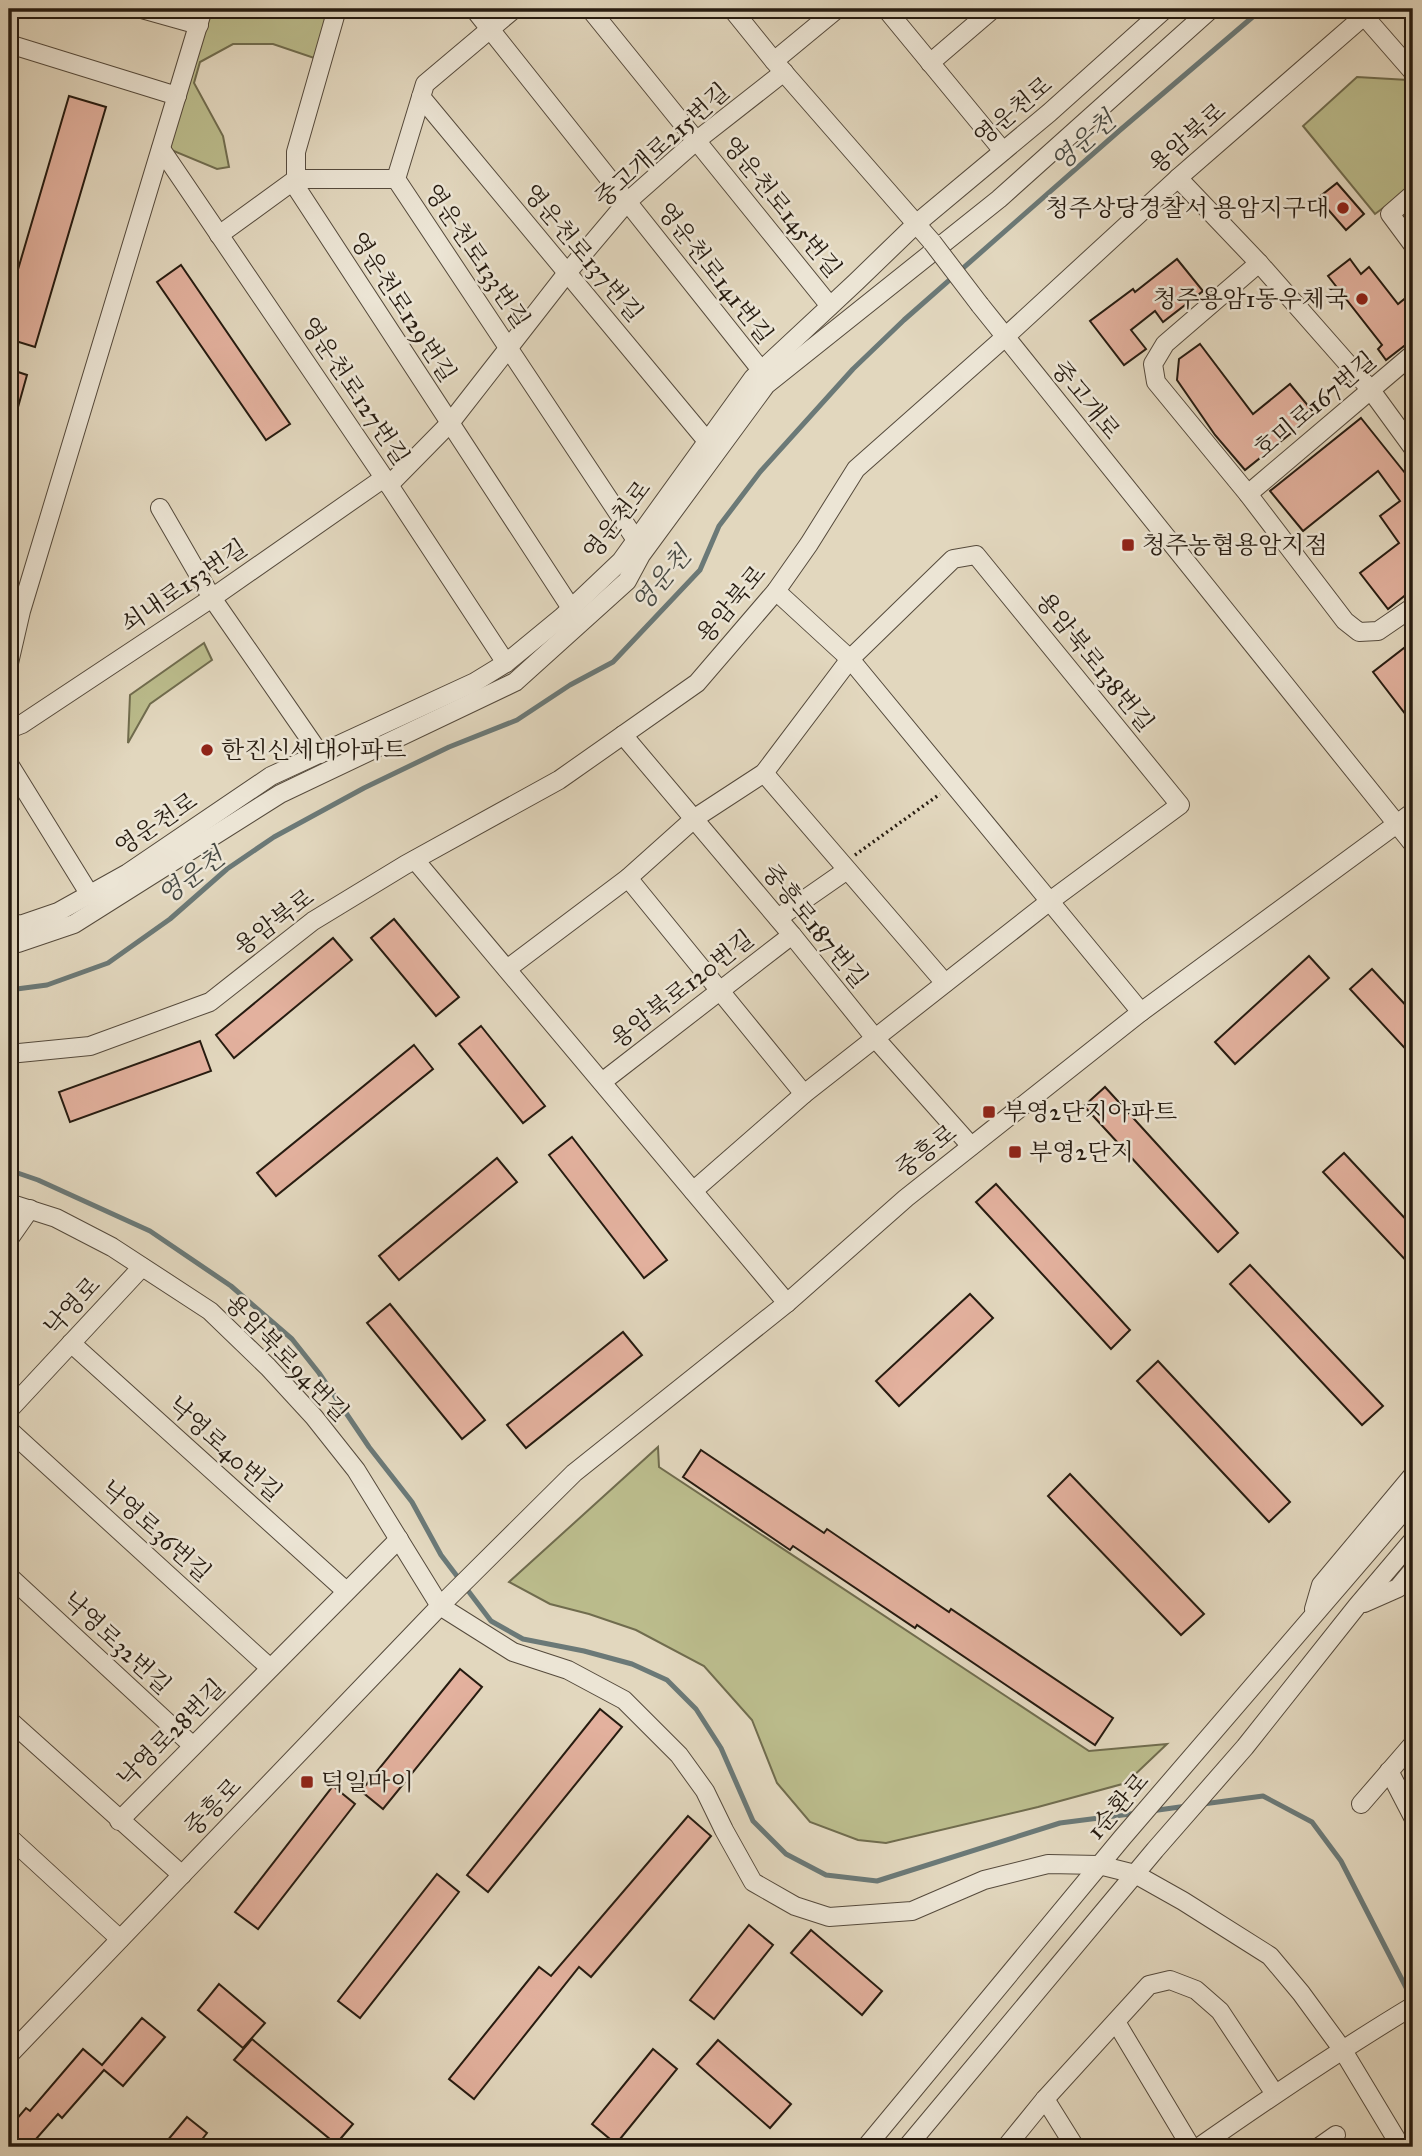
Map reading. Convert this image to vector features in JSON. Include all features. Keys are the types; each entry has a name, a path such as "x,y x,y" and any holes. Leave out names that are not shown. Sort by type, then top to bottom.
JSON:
{"street":[{"path":"9,663 15,610 201,17 142,9"},
{"name":"영운천로129번길","path":"337,9 296,152 296,187 571,608"},
{"name":"영운천로141번길","path":"474,9 761,370"},
{"name":"영운천로133번길","path":"513,9 425,84 396,179 636,540"},
{"name":"영운천로145번길","path":"590,9 830,306"},
{"name":"중고개로","path":"732,9 932,242 1004,338 1413,844"},
{"name":"중고개로215번길","path":"386,482 450,423 567,273 627,202 779,66 837,9"},
{"path":"886,9 1003,152"},
{"path":"930,63 993,9"},
{"name":"영운천로","path":"9,925 23,924 58,912 128,873 271,776 475,682 506,663 621,561 752,378 916,224 1049,113 1165,9"},
{"path":"9,944 74,924 281,794 515,681 627,581 641,555 766,385 999,199 1210,9"},
{"path":"1365,11 1413,72"},
{"name":"용암북로","path":"9,1054 90,1046 210,1002 313,921 405,864 559,780 697,683 776,591 856,469 1365,11"},
{"path":"9,44 177,96"},
{"name":"영운천로137번길","path":"421,96 707,442"},
{"name":"영운천로127번길","path":"161,149 506,663"},
{"path":"1178,178 1259,263 1370,388 1413,448"},
{"path":"219,235 296,179 396,179"},
{"path":"1413,194 1390,214 1413,245"},
{"path":"1259,263 1165,344 1153,364 1156,382 1248,494 1345,621 1359,632 1378,631 1413,607"},
{"name":"호미로167번길","path":"1248,494 1413,354"},
{"name":"쇠내로153번길","path":"9,729 22,724 386,482"},
{"path":"160,508 212,598 320,754"},
{"name":"용암북로138번길","path":"507,969 628,878 695,818 764,773 850,659 953,559 976,555 1180,805 1050,901 875,1038"},
{"path":"776,591 850,659 1141,1013"},
{"name":"중흥로187번길","path":"623,735 695,818 875,1038 971,1146"},
{"path":"9,764 90,895"},
{"path":"764,773 945,983"},
{"path":"1398,824 1413,812"},
{"name":"중흥로","path":"9,2055 440,1606 574,1473 787,1303 906,1198 971,1146 1141,1013 1398,824"},
{"path":"415,860 787,1303"},
{"path":"778,918 845,867"},
{"path":"628,878 804,1094"},
{"name":"용암북로120번길","path":"602,1082 792,935"},
{"path":"693,1191 804,1094 875,1038"},
{"name":"용암북로94번길","path":"9,1203 56,1218 112,1247 210,1311 268,1367 314,1417 356,1470 440,1606"},
{"path":"9,1239 30,1209"},
{"name":"낙영로","path":"9,1410 142,1266"},
{"name":"낙영로40번길","path":"71,1343 346,1591"},
{"name":"낙영로36번길","path":"9,1430 264,1674"},
{"path":"1312,1616 1321,1585 1413,1475"},
{"name":"1순환로","path":"866,2147 1122,1838 1413,1500"},
{"path":"264,1674 399,1539"},
{"path":"907,2147 1155,1850 1245,1747 1413,1540"},
{"path":"1357,1606 1398,1588 1413,1570"},
{"name":"낙영로32번길","path":"9,1576 193,1746"},
{"path":"440,1606 513,1651 568,1670 624,1700 680,1755 705,1791 753,1882 795,1906 829,1917 912,1911 984,1880 1048,1864 1099,1866 1135,1874 1183,1901 1270,1956 1342,2049 1401,2147"},
{"name":"낙영로28번길","path":"119,1821 264,1674"},
{"name":"낙영로28번길","path":"9,1720 182,1875"},
{"path":"1361,1804 1413,1744"},
{"path":"1389,1771 1413,1817"},
{"path":"9,1837 120,1940"},
{"path":"1006,2147 1045,2099 1149,1985 1170,1980 1196,1990 1220,2011 1275,2094"},
{"path":"1199,2147 1275,2094 1318,2068 1342,2049 1413,2006"},
{"path":"1116,2022 1191,2147"},
{"path":"1045,2099 1074,2147"},
{"path":"1319,2147 1336,2135"}],"path":[{"path":"845,867 953,784"}],"green space":[{"path":"205,9 334,9 320,60 273,44 233,44 200,62 194,83 223,136 229,167 217,169 164,147"},
{"path":"1357,77 1408,80 1413,87 1413,186 1375,214 1303,126"},
{"path":"204,643 212,660 150,704 128,743 130,695"},
{"path":"658,1447 659,1467 1089,1751 1167,1744 1126,1783 886,1843 858,1840 810,1822 777,1783 752,1720 704,1666 636,1630 550,1604 509,1582"}],"building":[{"path":"69,96 106,107 35,347 9,339 9,300"},
{"name":"청주상당경찰서 용암지구대","path":"1337,183 1364,214 1346,230 1318,198"},
{"path":"1177,259 1203,291 1163,322 1155,311 1131,330 1146,349 1124,365 1090,321 1133,289 1135,292"},
{"path":"1350,259 1361,274 1369,267 1398,304 1413,292 1413,339 1386,360 1378,349 1382,345 1328,276"},
{"path":"181,265 290,424 266,440 157,282"},
{"path":"1200,344 1253,414 1290,384 1315,414 1245,470 1215,435 1177,380 1179,359"},
{"path":"9,369 27,375 13,425 9,424"},
{"path":"1361,418 1413,483 1413,589 1388,609 1360,573 1399,543 1380,516 1400,501 1378,471 1303,531 1270,491"},
{"path":"1404,648 1413,660 1413,724 1373,672"},
{"path":"394,919 459,997 436,1016 371,938"},
{"path":"333,938 352,960 234,1058 216,1035"},
{"path":"1309,956 1329,978 1235,1064 1215,1042"},
{"path":"1372,969 1413,1013 1413,1057 1350,989"},
{"path":"481,1026 545,1106 523,1123 459,1044"},
{"path":"200,1041 211,1071 70,1122 59,1092"},
{"path":"414,1045 433,1069 276,1196 257,1173"},
{"path":"1105,1087 1238,1233 1218,1252 1084,1106"},
{"path":"572,1137 667,1260 644,1278 549,1155"},
{"path":"1344,1153 1413,1227 1413,1268 1323,1172"},
{"path":"497,1158 517,1182 399,1280 379,1256"},
{"path":"996,1184 1130,1330 1111,1349 976,1202"},
{"path":"1250,1265 1383,1406 1362,1425 1230,1284"},
{"path":"970,1294 993,1318 899,1406 876,1381"},
{"path":"390,1304 485,1420 462,1439 367,1323"},
{"path":"623,1332 642,1355 526,1448 507,1425"},
{"path":"1158,1361 1290,1502 1269,1522 1137,1381"},
{"path":"701,1450 824,1533 827,1529 949,1612 951,1609 1113,1718 1095,1745 917,1625 915,1628 793,1546 790,1550 683,1477"},
{"path":"1070,1474 1204,1614 1181,1635 1048,1496"},
{"path":"460,1669 482,1687 383,1809 361,1791"},
{"path":"600,1709 622,1727 488,1892 467,1875"},
{"path":"333,1786 355,1804 258,1929 235,1912"},
{"path":"688,1816 711,1836 591,1977 579,1967 474,2099 449,2079 539,1967 551,1976"},
{"path":"437,1874 459,1892 360,2018 338,2001"},
{"path":"749,1925 773,1945 714,2019 690,2000"},
{"path":"811,1930 882,1991 862,2015 791,1953"},
{"path":"219,1984 265,2023 243,2048 198,2010"},
{"path":"142,2018 165,2037 123,2086 104,2070 62,2118 58,2114 29,2147 9,2147 9,2128 26,2108 30,2111 83,2049 102,2065"},
{"path":"252,2039 353,2124 336,2144 234,2060"},
{"path":"718,2040 791,2104 770,2128 697,2064"},
{"path":"653,2049 677,2069 616,2144 592,2124"},
{"path":"187,2117 207,2133 196,2147 162,2147"}],"waterway":[{"name":"영운천","path":"9,990 47,985 108,963 170,919 227,869 274,837 364,788 449,747 517,720 570,685 613,662 700,570 719,526 760,472 853,369 904,320 1262,9"},
{"path":"9,1170 38,1180 150,1231 231,1286 292,1339 412,1502 441,1555 491,1621 523,1639 632,1664 667,1680 696,1709 721,1748 753,1821 786,1854 826,1875 877,1881 1060,1823 1138,1813"},
{"path":"1203,1804 1263,1796 1312,1822 1341,1861 1413,2001"},
{"path":"1151,1811 1187,1806"}],"place":[{"name":"청주상당경찰서 용암지구대","path":"1343,208"},
{"name":"청주용암1동우체국","path":"1362,299"},
{"name":"청주농협용암지점","path":"1128,545"},
{"name":"한진신세대아파트","path":"207,750"},
{"name":"부영2단지아파트","path":"989,1112"},
{"name":"부영2단지","path":"1015,1152"},
{"name":"덕일마이","path":"307,1782"}]}
